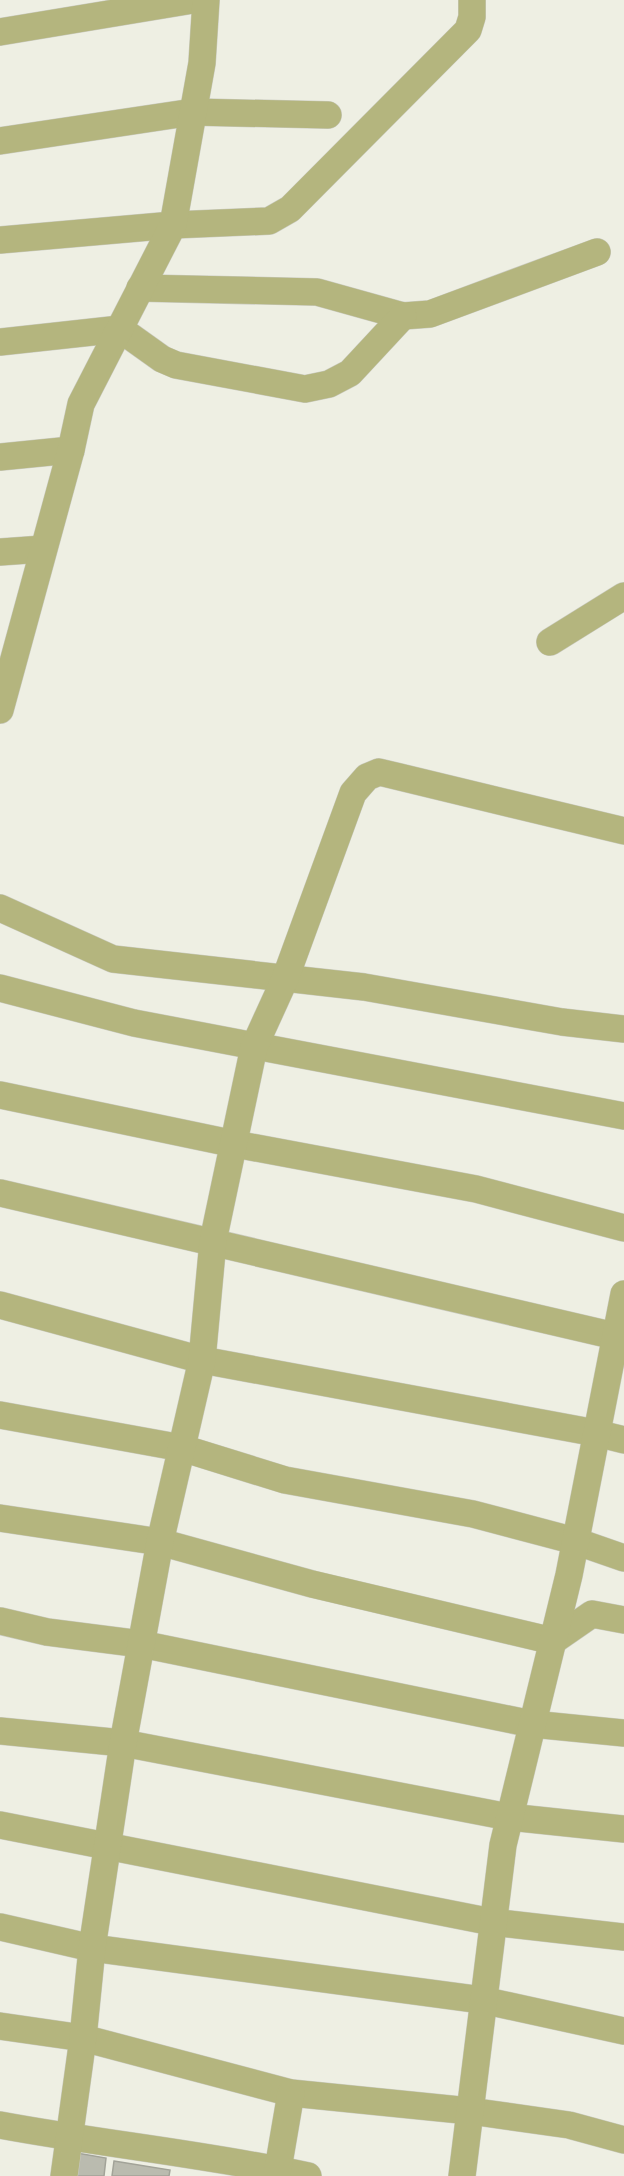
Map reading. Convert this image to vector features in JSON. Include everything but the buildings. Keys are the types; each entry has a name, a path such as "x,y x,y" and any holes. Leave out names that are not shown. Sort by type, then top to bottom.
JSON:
{"street":[{"path":"0,32 193,0"},
{"path":"0,710 7,657 43,549 71,450 81,404 173,225 202,63 206,0"},
{"path":"0,240 173,225 269,220 290,209 468,30 472,17 472,0"},
{"path":"0,141 193,112 328,115"},
{"path":"140,288 317,292 403,316 430,314 597,252"},
{"path":"0,342 120,329 162,359 177,365 306,389 329,384 350,373 403,316"},
{"path":"0,457 71,450"},
{"path":"0,552 43,549"},
{"path":"550,642 624,596"},
{"path":"64,2176 83,2038 92,1948 123,1743 160,1542 202,1360 213,1241 254,1047 285,979 353,793 367,777 379,772 624,831"},
{"path":"0,908 113,958 364,987 562,1022 624,1029"},
{"path":"0,988 134,1023 624,1116"},
{"path":"0,1095 235,1144 476,1189 624,1228"},
{"path":"0,1193 620,1337"},
{"path":"462,2176 503,1845 552,1641 575,1541 596,1433 620,1337 624,1294"},
{"path":"0,1305 202,1360 624,1440"},
{"path":"0,1415 182,1448 285,1480 473,1514 575,1541 624,1558"},
{"path":"0,1518 160,1542 312,1584 552,1641 592,1614 624,1620"},
{"path":"0,1621 47,1632 141,1644 532,1724 624,1733"},
{"path":"0,1731 123,1743 509,1817 624,1829"},
{"path":"0,1825 492,1922 624,1937"},
{"path":"0,1927 92,1948 482,2000 624,2031"},
{"path":"0,2026 83,2038 291,2094 470,2111 569,2125 624,2140"},
{"path":"263,2170 291,2094"},
{"path":"0,2125 308,2176"}]}
